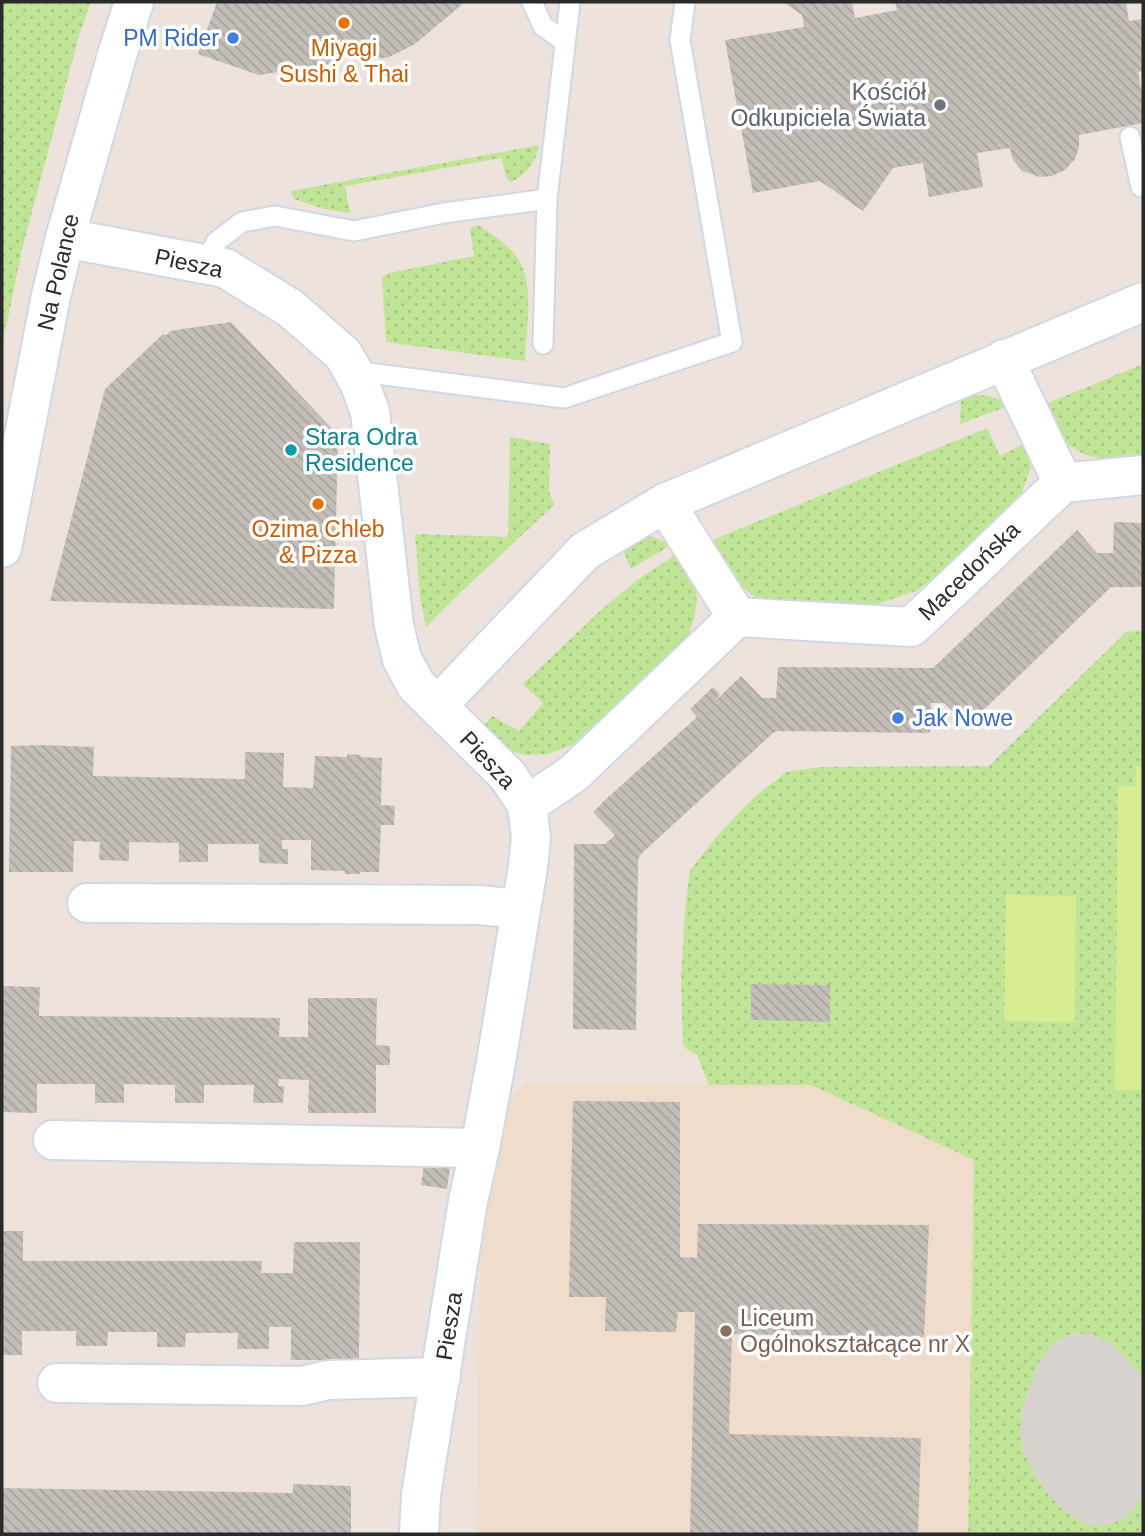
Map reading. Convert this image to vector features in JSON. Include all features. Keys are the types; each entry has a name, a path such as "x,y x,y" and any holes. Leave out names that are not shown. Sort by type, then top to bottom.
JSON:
{"street":[{"name":"Na Polance","path":"2,548 51,296 65,238 134,2"},
{"name":"Piesza","path":"65,238 225,268 290,308 343,354 359,382 370,412 394,625 402,659 416,685 508,776 527,805 531,837 528,867 496,1062 468,1201 422,1495 419,1534"},
{"path":"437,706 585,551 665,503 1143,302"},
{"path":"1004,359 1063,483 1143,475"},
{"name":"Macedońska","path":"737,617 911,627 1063,483"},
{"path":"527,805 574,773 737,617 665,503"},
{"path":"87,903 479,905 520,909"},
{"path":"52,1140 480,1148"},
{"path":"57,1383 302,1386 328,1380 441,1377"}],"lane":[{"path":"532,2 543,26 565,42"},
{"path":"542,344 547,199 570,2"},
{"path":"353,371 564,398 732,342 681,40 685,2"},
{"path":"1130,137 1140,187 1143,186"},
{"path":"206,265 216,242 242,222 275,216 354,231 444,213 547,199"}],"shaded area":[{"name":"Liceum Ogólnokształcące nr X","path":"527,1083 811,1085 975,1160 968,1534 477,1534 480,1260 507,1100"},
{"path":"1075,1333 1091,1334 1112,1344 1143,1377 1143,1494 1133,1510 1112,1524 1086,1524 1063,1511 1033,1472 1023,1450 1021,1414 1038,1364 1052,1345"}],"green space":[{"path":"2,2 91,2 79,36 23,245 2,347"},
{"path":"539,145 530,167 511,182 507,179 501,158 345,186 350,213 325,209 294,199 291,191"},
{"path":"478,225 512,251 524,273 528,297 525,361 386,342 382,277 389,273 474,256 470,228"},
{"path":"1143,364 1143,461 1087,455 1067,444 1058,435 1041,406"},
{"path":"961,396 992,397 1008,406 960,424"},
{"path":"987,428 1000,456 1026,443 1031,468 1022,492 947,569 916,591 872,606 776,604 752,595 728,575 707,542"},
{"path":"510,437 550,444 549,492 554,505 426,627 420,596 415,534 508,537"},
{"path":"648,535 671,545 631,569 622,548"},
{"path":"678,553 691,574 696,590 694,618 687,638 578,743 548,754 525,755 497,744 481,730 492,716 519,731 543,703 523,684 601,610 636,581"},
{"path":"1143,630 1143,1534 968,1534 974,1160 811,1085 709,1085 697,1055 683,1045 681,982 690,870 753,798 786,772 819,767 989,766 1126,632"},
{"path":"1136,766 1143,766 1143,1090 1115,1090 1118,786 1135,786"},
{"path":"1006,895 1076,896 1075,1022 1004,1021"}],"building":[{"path":"217,2 465,2 415,44 389,57 359,60 357,51 335,56 335,63 259,75 198,54"},
{"name":"Kościół Odkupiciela Świata","path":"783,2 852,2 855,18 897,10 895,2 1126,2 1129,21 1143,19 1143,71 1138,72 1143,99 1143,123 1079,135 1075,159 1065,170 1052,176 1040,177 1022,171 1013,160 1010,148 977,153 983,187 929,197 923,163 893,168 863,211 820,181 753,193 725,40 804,27 802,15"},
{"name":"Stara Odra Residence","path":"231,322 338,435 334,609 50,601 105,389 163,334"},
{"path":"1114,522 1143,523 1143,587 1111,587 968,725 944,703 931,703 930,733 777,731 641,854 638,860 636,1030 573,1029 574,844 605,844 615,835 593,812 697,717 690,709 713,687 720,694 716,700 741,676 762,698 776,698 778,667 933,668 1077,530 1097,553 1113,553"},
{"path":"11,746 94,747 93,776 245,779 245,752 284,753 283,787 313,788 315,756 347,757 347,754 382,758 381,805 395,806 394,825 381,825 379,872 345,874 345,871 311,870 311,840 282,840 282,849 288,849 288,864 259,863 259,844 208,844 208,862 179,862 179,843 129,842 129,861 99,860 100,842 74,841 73,872 9,872"},
{"path":"751,984 830,985 830,1022 751,1020"},
{"path":"2,986 40,987 39,1016 280,1018 279,1037 308,1037 308,998 377,998 376,1045 390,1046 390,1065 376,1065 376,1113 308,1113 309,1080 279,1079 278,1086 284,1086 283,1103 253,1103 254,1085 204,1085 204,1103 175,1103 175,1085 124,1084 124,1103 95,1103 95,1084 37,1084 37,1113 2,1112"},
{"path":"573,1101 680,1102 680,1257 697,1258 698,1224 929,1225 924,1337 732,1334 729,1434 921,1438 918,1534 690,1534 695,1312 678,1312 676,1332 605,1331 606,1297 569,1297"},
{"path":"424,1164 450,1168 447,1189 421,1185"},
{"path":"2,1231 23,1231 23,1261 262,1261 261,1273 293,1273 294,1242 360,1242 359,1360 291,1360 291,1327 269,1327 269,1349 237,1349 238,1333 186,1333 185,1347 157,1347 157,1332 108,1332 107,1346 76,1346 76,1331 22,1331 22,1355 2,1355"},
{"path":"293,1484 351,1486 351,1534 2,1534 2,1488 293,1493"}],"place":[{"name":"Miyagi Sushi & Thai","path":"344,23"},
{"name":"PM Rider","path":"233,38"},
{"name":"Kościół Odkupiciela Świata","path":"940,105"},
{"name":"Stara Odra Residence","path":"291,450"},
{"name":"Ozima Chleb & Pizza","path":"318,504"},
{"name":"Jak Nowe","path":"898,718"},
{"name":"Liceum Ogólnokształcące nr X","path":"726,1331"}]}
